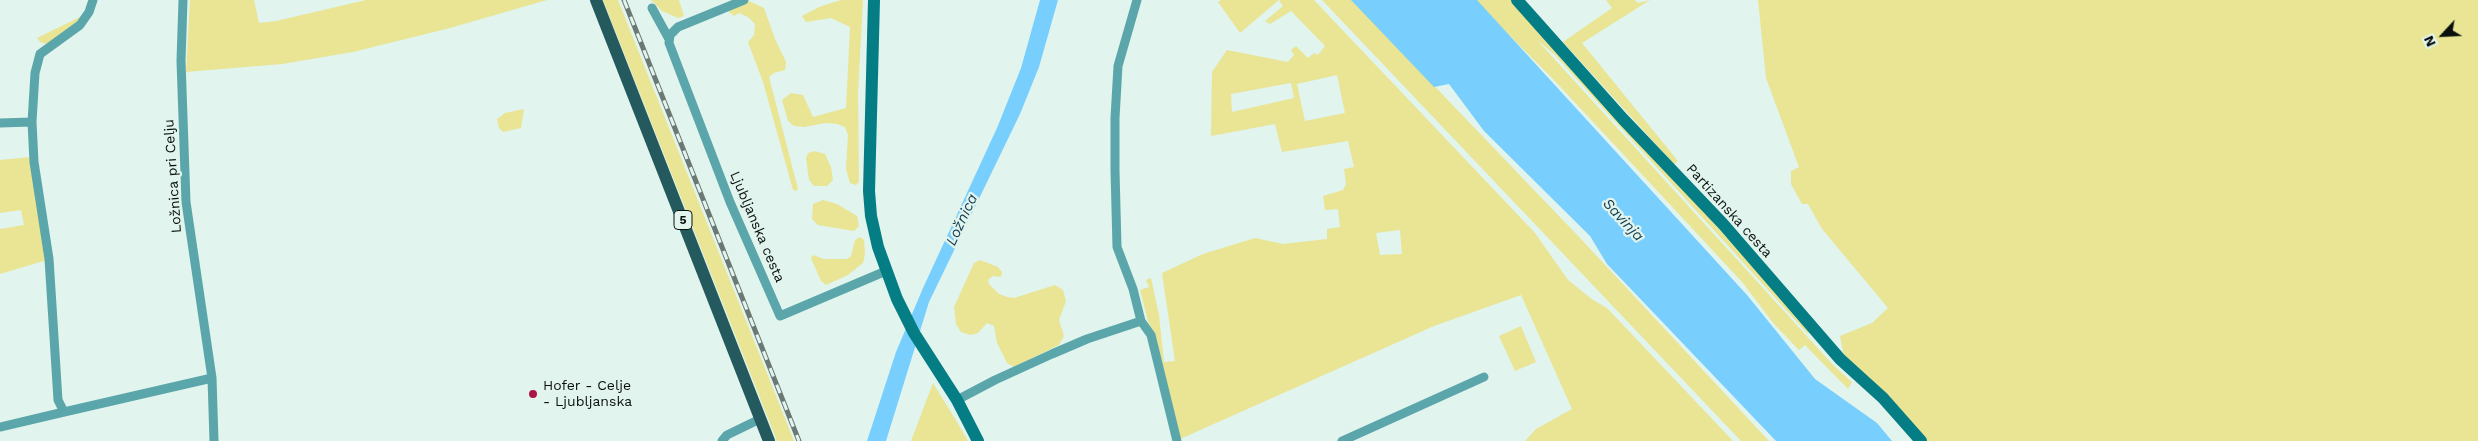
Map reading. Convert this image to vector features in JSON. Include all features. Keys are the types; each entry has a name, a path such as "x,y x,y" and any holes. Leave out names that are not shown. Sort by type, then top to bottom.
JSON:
{"main road":[{"name":"5","path":"596,0 769,441"}],"street":[{"path":"64,412 58,400 56,384 49,259 34,162 32,122 35,73 40,54 80,25 89,12 93,0"},
{"name":"Ložnica pri Celju","path":"183,0 181,61 186,202 212,378 214,441"},
{"path":"669,39 672,32 678,27 744,0"},
{"path":"874,0 869,191 873,224 886,271 897,299 934,366 957,400 978,441"},
{"path":"1137,0 1118,66 1115,118 1117,247 1133,289 1140,321 1151,335 1177,441"},
{"name":"Partizanska cesta","path":"1517,0 1617,112 1723,224 1840,360 1883,398 1921,441"},
{"name":"Ljubljanska cesta","path":"652,8 669,39 730,202 780,316 886,271"},
{"path":"0,123 32,122"},
{"path":"957,400 1052,354 1140,321"},
{"path":"1342,441 1484,377"},
{"path":"0,427 212,378"},
{"path":"722,441 727,435 760,419"}],"shaded area":[{"path":"190,0 254,0 259,23 276,21 366,0 547,0 450,28 353,52 282,64 186,72"},
{"path":"603,0 618,0 794,441 777,441"},
{"path":"651,0 679,0 684,16 678,18 662,11"},
{"path":"841,0 863,0 858,93 859,182 856,185 850,183 846,169 848,135 845,127 826,123 804,127 794,126 788,121 782,100 791,93 803,95 813,117 846,108 850,27 831,18 806,22 802,16 819,7"},
{"path":"1221,0 1279,0 1240,33 1218,2"},
{"path":"1279,0 1314,0 1535,233 1568,280 1593,300 1607,308 1733,441 1525,441 1536,429 1572,409 1521,295 1434,326 1180,439 1157,342 1148,321 1140,290 1149,287 1146,280 1151,278 1159,315 1164,362 1175,361 1162,273 1203,254 1255,238 1283,244 1327,239 1327,229 1340,227 1338,209 1325,210 1323,196 1343,190 1346,184 1344,169 1354,167 1348,141 1282,152 1275,124 1211,136 1212,72 1227,50 1288,62 1294,55 1291,50 1296,46 1308,58 1314,53 1318,55 1325,46 1291,11 1270,24 1265,21 1283,6","holes":["1337,75 1345,113 1305,121 1297,84","1291,83 1294,98 1232,112 1231,94","1400,230 1402,254 1380,255 1376,233"]},
{"path":"1322,0 1352,0 1580,238 1769,441 1741,441"},
{"path":"1474,0 1511,0 1810,329 1808,334 1555,55 1537,40 1834,366 1852,382 1848,389 1805,345 1799,350 1774,324 1743,283 1554,80"},
{"path":"1606,0 1635,0 1638,3 1650,0 1582,43 1678,161 1674,164 1563,42 1612,8"},
{"path":"1758,0 2478,0 2478,441 1926,441 1844,357 1840,336 1872,323 1888,308 1822,229 1808,204 1802,204 1791,184 1791,171 1799,167 1766,78"},
{"path":"749,1 764,8 775,39 786,62 785,70 774,73 769,77 798,189 796,191 793,190 763,82 748,42 754,35 755,24 748,17 739,13 734,16 728,11 730,7"},
{"path":"82,16 73,26 47,44 40,42 37,38"},
{"path":"524,109 521,128 503,132 499,128 497,119 505,113"},
{"path":"815,151 825,154 831,167 833,180 827,186 814,186 809,180 806,158 808,153"},
{"path":"31,157 47,260 0,274 0,229 24,225 21,210 0,213 0,160"},
{"path":"823,200 837,204 857,216 859,226 854,231 818,225 812,219 813,204"},
{"path":"860,237 864,240 865,254 863,263 848,275 826,285 821,281 811,258 813,255 824,259 847,259 851,256 855,240"},
{"path":"980,260 998,267 1002,272 1001,277 993,276 988,280 989,284 999,294 1007,297 1014,298 1055,285 1063,290 1066,301 1059,320 1064,336 1059,345 1014,367 1007,363 997,343 994,326 987,323 978,333 970,335 961,332 956,324 954,307 974,263"},
{"path":"1521,326 1536,362 1515,371 1499,336"},
{"path":"933,383 957,422 968,441 911,441"}],"water":[{"name":"Ložnica","path":"1040,0 1058,0 1039,67 1020,114 929,302 886,441 867,441 896,352 923,288 997,128 1021,68"},
{"name":"Savinja","path":"1351,0 1477,0 1747,295 1815,379 1877,423 1892,441 1776,441 1607,264 1590,236 1484,131 1449,84 1434,87"}],"railway":[{"path":"624,0 799,441"}],"place":[{"name":"Hofer - Celje - Ljubljanska","path":"533,394"}]}
